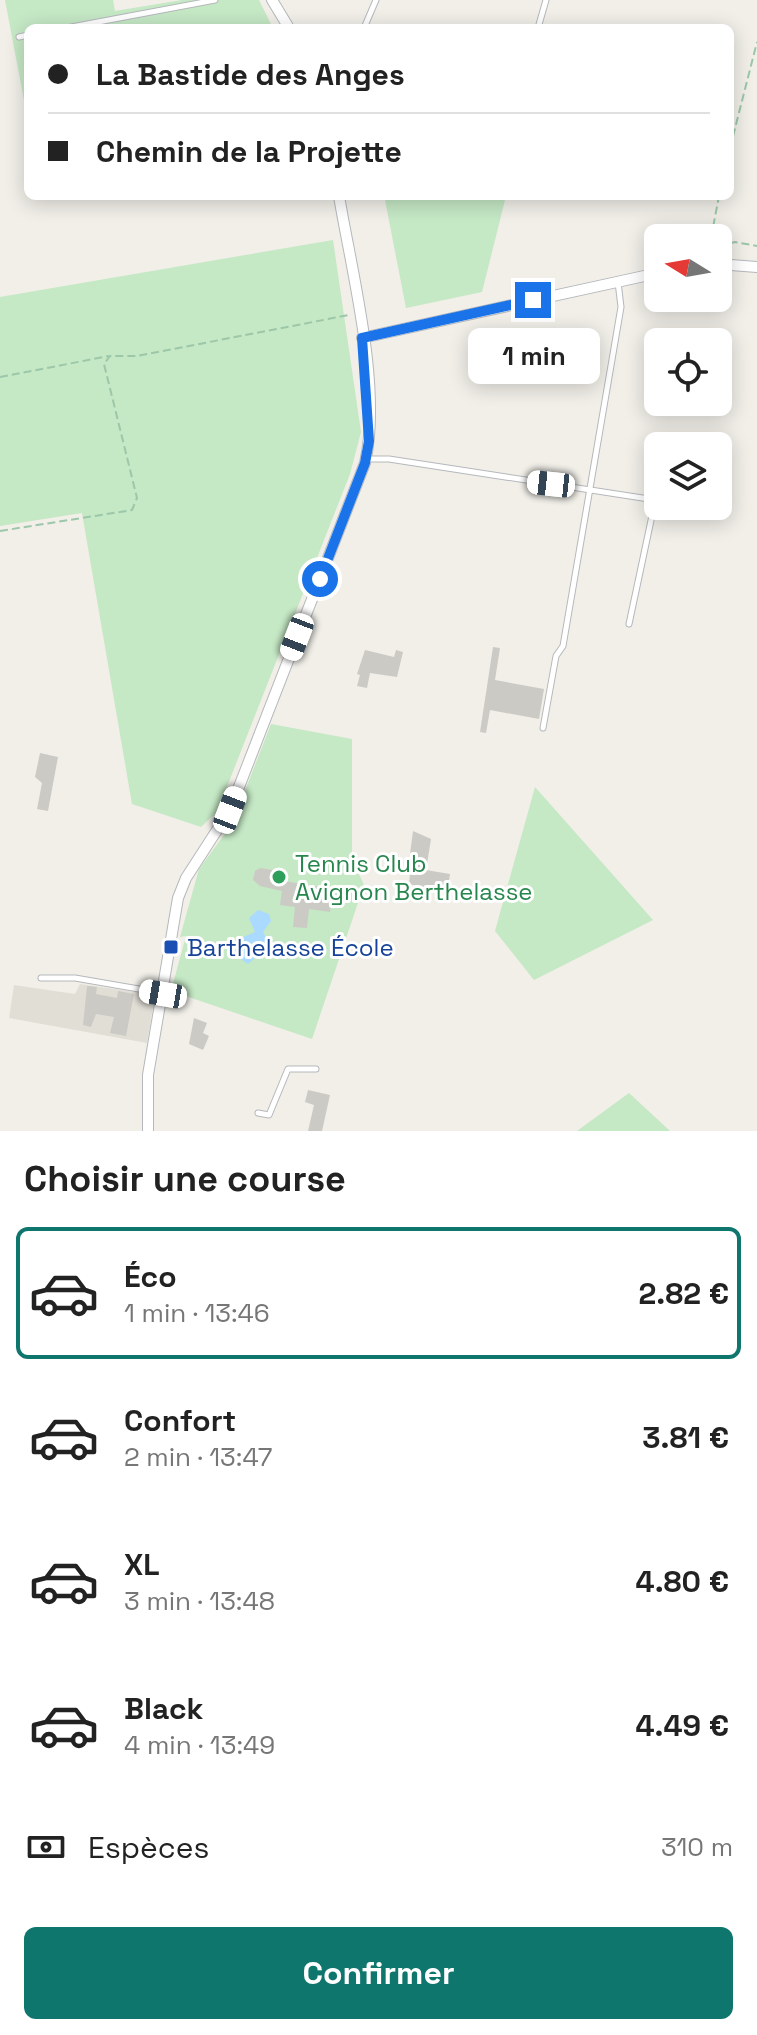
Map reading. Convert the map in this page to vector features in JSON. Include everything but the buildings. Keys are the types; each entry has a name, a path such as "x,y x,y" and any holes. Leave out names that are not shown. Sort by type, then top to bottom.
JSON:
{"street":[{"path":"272,0 287,24"},
{"path":"148,1131 148,1075 178,898 186,878 230,810 365,459 370,420 362,338 340,200"},
{"path":"732,265 757,267"},
{"path":"362,338 644,276"}],"lane":[{"path":"87,24 215,0"},
{"path":"366,24 376,0"},
{"path":"539,24 546,0"},
{"path":"19,37 24,36"},
{"path":"543,728 556,656 563,646 621,307 618,282"},
{"path":"365,459 646,497 653,506 629,624"},
{"path":"41,978 75,978 163,994"},
{"path":"258,1113 269,1115 288,1069 316,1069"}],"path":[{"path":"734,132 757,42"},
{"path":"714,224 718,200"},
{"path":"732,243 757,246"},
{"path":"0,377 110,356 137,356 358,313"},
{"path":"0,531 132,510 137,498 104,364 110,356"}],"shaded area":[{"path":"80,984 155,995 147,1043 9,1018 14,985 75,994"}],"green space":[{"path":"5,0 113,0 115,11 182,0 259,0 271,24 24,24 24,100"},
{"path":"385,200 505,200 482,292 406,308"},
{"path":"333,240 361,432 350,474 217,812 201,827 132,804 82,513 0,526 0,297"},
{"name":"Tennis Club Avignon Berthelasse","path":"271,724 352,739 352,859 364,885 312,1039 171,991 186,936 180,937 199,869 232,824"},
{"path":"535,787 653,920 534,980 495,931"},
{"path":"629,1093 670,1131 577,1131"}],"water":[{"path":"258,910 269,914 271,921 263,932 272,949 268,956 256,957 248,964 241,959 242,951 248,946 241,938 255,932 249,918"}],"place":[{"name":"Tennis Club Avignon Berthelasse","path":"279,877"},
{"name":"Barthelasse École","path":"171,947"}],"route":[{"path":"320,579 365,463 369,441 368,384 362,338 533,300"}]}
